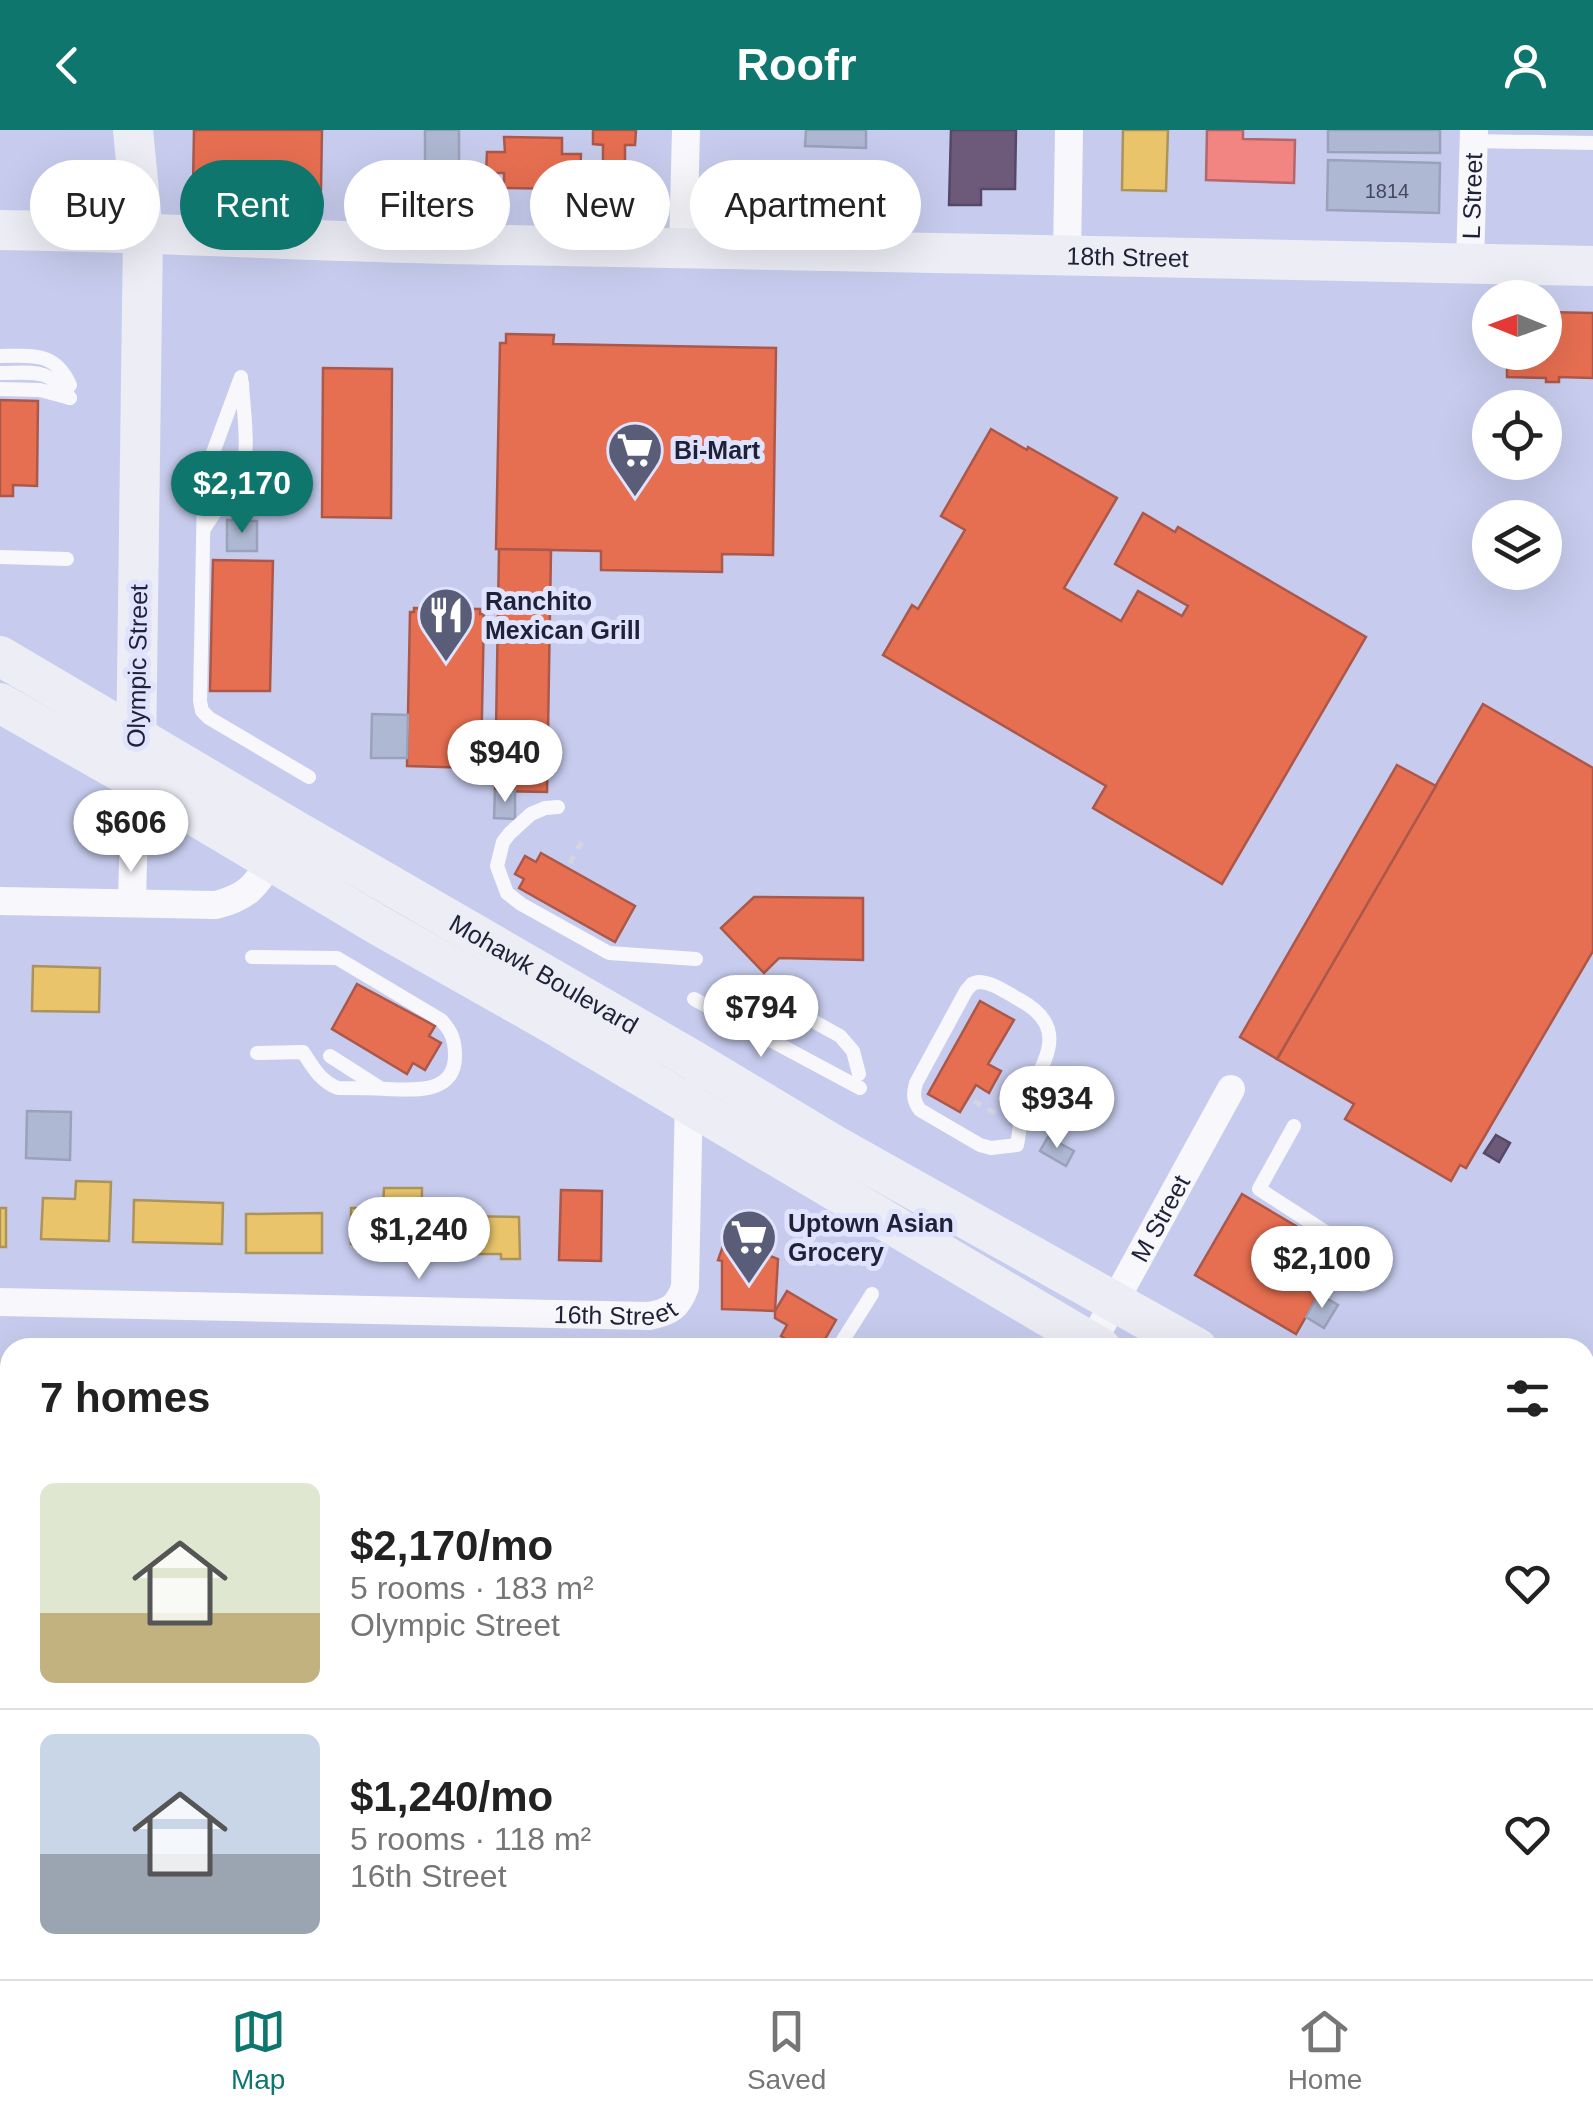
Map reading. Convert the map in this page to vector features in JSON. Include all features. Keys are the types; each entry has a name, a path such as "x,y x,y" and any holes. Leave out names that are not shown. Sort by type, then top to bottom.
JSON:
{"main road":[{"name":"Olympic Street","path":"133,130 136,160"},
{"name":"18th Street","path":"0,230 30,230"},
{"name":"18th Street","path":"160,234 198,238 1593,266"},
{"name":"Olympic Street","path":"135,780 143,250"},
{"name":"Mohawk Boulevard","path":"0,656 834,1144 1179,1338"},
{"name":"Mohawk Boulevard","path":"0,703 1081,1338"}],"street":[{"path":"683,248 686,130"},
{"path":"1067,256 1069,130"},
{"name":"L Street","path":"1470,264 1473,135"},
{"name":"Olympic Street","path":"132,903 135,780"},
{"path":"0,901 216,905 254,889 271,861"},
{"name":"16th Street","path":"0,1302 665,1313 681,1300 685,1287 691,1058"},
{"name":"M Street","path":"1098,1338 1231,1089"}],"lane":[{"path":"1473,135 1593,143"},
{"path":"0,356 42,356 60,366 70,392"},
{"path":"0,372 40,374 57,379 70,392"},
{"path":"203,532 245,465 241,377 211,458 204,491 203,532 200,701 202,712 309,778"},
{"path":"0,390 70,392"},
{"path":"0,558 67,559"},
{"path":"558,806 531,814 503,842 497,866 506,893 609,953 696,959"},
{"path":"252,957 337,958 441,1020 453,1033 456,1059 451,1074 440,1085 417,1091 338,1088 318,1074 303,1052 257,1053"},
{"path":"978,982 987,982 1033,1007 1049,1030 1046,1062 1024,1104 1018,1145 980,1145 915,1104 916,1083 966,991 978,982"},
{"path":"694,999 859,1081 853,1052 840,1036 784,1005"},
{"path":"330,1056 380,1088"},
{"path":"1294,1126 1255,1195 1375,1264"},
{"path":"1314,1257 1364,1285"},
{"path":"844,1338 872,1294"}],"path":[{"path":"570,863 582,841"},
{"path":"974,1101 1004,1118"}],"building: Homes":[{"path":"1123,130 1168,130 1166,191 1122,190"},
{"path":"33,966 100,968 99,1012 32,1011"},
{"path":"76,1181 111,1182 109,1241 41,1239 43,1198 75,1199"},
{"path":"384,1188 422,1188 421,1256 401,1256 401,1245 351,1244 351,1208 383,1208"},
{"path":"134,1200 223,1203 222,1244 133,1242"},
{"path":"0,1208 6,1208 6,1247 0,1247"},
{"path":"322,1213 322,1253 246,1253 246,1214"},
{"path":"451,1216 519,1217 520,1259 501,1259 501,1254 451,1254"}],"building: Shops":[{"path":"194,130 322,130 322,160 193,160"},
{"path":"593,130 636,130 635,145 625,145 625,160 603,160 603,145 593,144"},
{"path":"504,137 562,138 562,154 581,154 581,160 530,160 530,188 510,188 510,160 487,160 487,152 505,152"},
{"path":"1562,312 1593,313 1593,378 1559,377 1559,382 1546,382 1546,378 1507,377 1507,370 1562,370"},
{"name":"Bi-Mart","path":"506,334 554,335 553,344 776,348 773,555 722,554 722,572 601,570 601,551 496,549 500,343 506,343"},
{"path":"323,368 392,369 391,518 322,517"},
{"path":"0,400 38,401 37,486 13,485 13,496 0,496"},
{"path":"991,429 1117,498 1064,588 1121,621 1138,591 1182,616 1188,606 1115,564 1143,513 1175,532 1178,527 1366,637 1222,884 1093,808 1106,786 883,655 912,605 918,609 965,530 941,516"},
{"path":"499,549 551,550 547,792 495,791"},
{"path":"213,560 273,561 270,691 210,691"},
{"name":"Ranchito Mexican Grill","path":"414,608 480,609 480,614 484,614 481,762 477,762 476,768 407,766 410,612"},
{"path":"1483,704 1593,768 1593,951 1466,1168 1460,1165 1451,1181 1345,1119 1354,1104 1277,1059"},
{"path":"1397,765 1436,786 1277,1059 1240,1037"},
{"path":"541,853 635,906 615,942 519,888 524,879 515,874 525,856 536,862"},
{"path":"754,897 863,898 863,960 779,958 764,973 721,928"},
{"path":"357,984 435,1026 429,1036 441,1043 425,1070 413,1063 407,1074 332,1029"},
{"path":"731,998 776,1023 768,1036 724,1011"},
{"path":"980,1001 1014,1020 988,1064 1001,1071 989,1093 976,1085 960,1112 928,1094"},
{"path":"561,1190 602,1191 601,1261 559,1260"},
{"path":"1242,1194 1323,1242 1307,1269 1327,1280 1296,1334 1195,1275"},
{"name":"Uptown Asian Grocery","path":"733,1218 772,1230 765,1254 778,1259 775,1311 722,1309 722,1261 718,1260"},
{"path":"787,1291 836,1320 826,1338 784,1338 781,1336 787,1325 775,1318"}],"building: Offices":[{"path":"951,130 1016,130 1015,189 981,189 981,205 949,205"},
{"path":"1496,1135 1510,1143 1499,1162 1484,1153"}],"building: Health":[{"path":"1207,130 1243,130 1243,139 1295,140 1294,183 1206,180"}],"building: Other":[{"path":"425,130 459,130 459,160 425,160"},
{"path":"806,130 866,130 866,148 805,146"},
{"path":"1328,130 1440,130 1440,153 1328,152"},
{"path":"1328,160 1440,163 1439,213 1327,210"},
{"path":"227,520 257,521 257,551 227,551"},
{"path":"372,714 408,715 407,758 371,758"},
{"path":"495,791 515,791 515,819 494,818"},
{"path":"27,1111 71,1112 70,1160 26,1158"},
{"path":"1048,1137 1074,1151 1066,1166 1040,1151"},
{"path":"1319,1294 1338,1305 1324,1328 1306,1317"}],"place":[{"name":"Bi-Mart","path":"635,499"},
{"name":"Ranchito Mexican Grill","path":"446,664"},
{"name":"Uptown Asian Grocery","path":"749,1286"}]}
